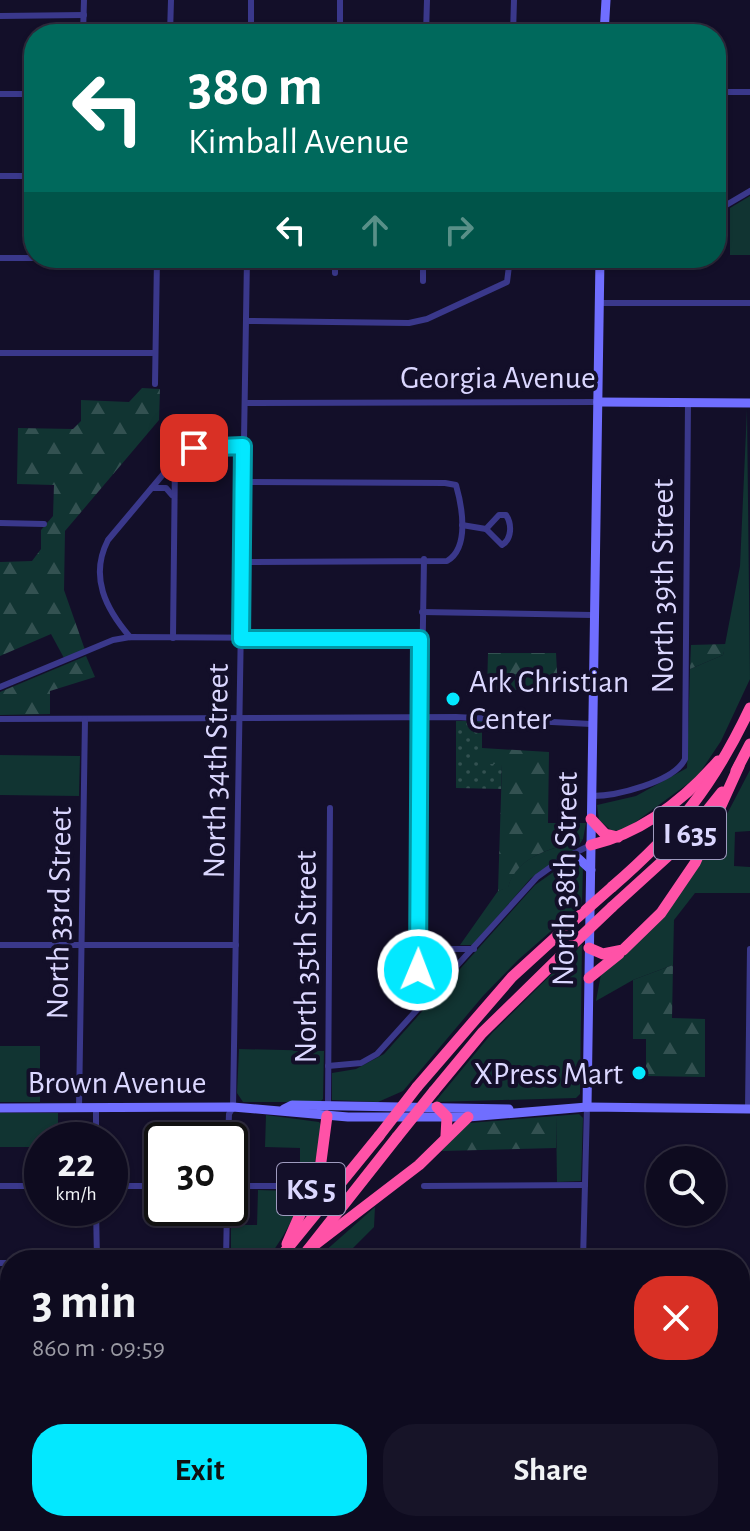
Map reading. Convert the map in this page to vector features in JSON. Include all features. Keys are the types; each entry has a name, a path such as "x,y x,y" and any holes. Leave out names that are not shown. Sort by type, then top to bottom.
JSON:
{"highway":[{"name":"I 635","path":"286,1250 417,1087 512,977 678,825 708,788 750,708"},
{"name":"I 635","path":"308,1250 490,1024 678,847 706,815 750,744"},
{"path":"591,845 619,838 676,803 732,746"},
{"path":"589,978 661,913 679,888 695,863 739,766"},
{"path":"591,819 605,834 619,838"},
{"path":"589,948 603,954 623,950"},
{"path":"437,1107 447,1117 446,1136"},
{"name":"KS 5","path":"283,1250 320,1169 327,1112"},
{"name":"KS 5","path":"310,1250 419,1165 468,1117"}],"street":[{"path":"84,0 84,24"},
{"path":"170,24 171,0"},
{"path":"251,0 251,24"},
{"path":"340,0 340,24"},
{"path":"426,24 427,0"},
{"path":"513,24 514,0"},
{"path":"605,24 606,0"},
{"path":"0,16 84,15"},
{"path":"726,92 750,92"},
{"path":"0,94 24,94"},
{"path":"0,176 24,176"},
{"path":"726,205 750,191"},
{"path":"0,258 24,258"},
{"path":"155,384 157,268"},
{"name":"North 34th Street","path":"229,1122 233,1107 247,268"},
{"path":"335,268 335,273"},
{"path":"423,268 423,281"},
{"path":"246,321 339,324 427,319 507,282 509,268"},
{"name":"North 38th Street","path":"583,1250 600,268"},
{"path":"599,303 750,303"},
{"path":"0,353 155,353"},
{"name":"Georgia Avenue","path":"245,403 750,403"},
{"name":"North 39th Street","path":"592,796 621,796 680,768 685,759 688,403"},
{"path":"130,637 111,615 102,592 101,555 117,527 188,449 243,446"},
{"path":"173,638 175,460"},
{"path":"242,562 453,558 462,525 456,485 436,481 243,482"},
{"path":"149,490 166,488 174,500"},
{"path":"462,525 486,529 502,545 510,536 506,515 499,515 486,529"},
{"path":"0,523 44,524"},
{"path":"417,991 420,639 424,559"},
{"path":"422,612 592,615"},
{"path":"0,687 113,640 130,637 420,639"},
{"path":"0,719 419,717 591,724"},
{"name":"North 33rd Street","path":"79,1108 85,719"},
{"name":"North 35th Street","path":"327,1112 330,808"},
{"path":"328,1066 361,1063 377,1054 537,877 562,859 591,845"},
{"path":"562,859 578,858 591,870"},
{"path":"0,945 236,945"},
{"path":"418,949 474,949"},
{"path":"446,949 454,958 456,969"},
{"path":"327,1112 437,1107 517,1110 587,1107 749,1109 750,949"},
{"name":"Brown Avenue","path":"0,1108 233,1107 327,1112"},
{"path":"96,1108 96,1122"},
{"path":"327,1112 468,1117 517,1110"},
{"path":"424,1186 585,1185"},
{"path":"0,1186 24,1186"},
{"path":"248,1186 290,1186"},
{"path":"96,1226 97,1250"},
{"path":"226,1250 227,1226"}],"green space":[{"path":"726,97 727,97 726,143"},
{"path":"750,196 750,255 730,255 730,208"},
{"path":"142,388 160,389 159,420 65,531 64,590 85,650 64,658 51,634 0,656 0,562 32,561 41,549 41,530 53,516 54,485 17,484 18,428 73,429 81,421 81,400 129,402"},
{"path":"747,409 750,679 721,741 697,777 626,829 612,831 599,820 597,805 636,796 687,768 690,669 723,655 740,566"},
{"path":"726,644 723,655 690,669 691,645"},
{"path":"488,653 556,653 558,690 487,690"},
{"path":"86,656 95,677 50,691 50,714 0,715 0,692"},
{"path":"456,721 482,721 482,764 502,764 501,789 456,788"},
{"path":"482,748 549,752 548,823 586,823 583,839 528,860 519,867 508,888 498,891 502,765 482,764"},
{"path":"0,755 80,756 79,796 0,795"},
{"path":"750,770 750,831 735,832 734,866 750,867 750,893 695,893 674,920 673,965 633,980 596,1001 601,974 651,929 688,881"},
{"path":"583,839 576,850 531,878 473,945 460,945 498,891 508,887 519,867 538,854"},
{"path":"569,861 583,867 582,904 518,960 483,996 403,1091 378,1102 332,1100 332,1073 356,1069 384,1054 535,885"},
{"path":"582,944 580,1094 576,1098 435,1102 492,1033"},
{"path":"426,953 443,953 451,959 450,970 415,1009 415,995 421,993 421,957"},
{"path":"673,965 672,1018 705,1019 705,1077 646,1076 646,1039 633,1039 633,980"},
{"path":"0,1046 40,1046 40,1102 0,1102"},
{"path":"239,1049 324,1051 323,1099 320,1102 243,1102 237,1093"},
{"path":"0,1113 58,1113 58,1122 24,1122 24,1147 0,1147"},
{"path":"579,1114 583,1118 581,1181 557,1182 556,1116"},
{"path":"266,1115 319,1122 323,1128 319,1146 309,1181 274,1250 231,1250 231,1226 257,1225 258,1190 291,1191 293,1184 300,1183 300,1148 265,1147"},
{"path":"556,1116 556,1148 441,1151 469,1123"},
{"path":"375,1207 374,1227 353,1250 326,1250"}],"place":[{"name":"Ark Christian Center","path":"453,699"},
{"name":"XPress Mart","path":"639,1073"}],"route":[{"path":"194,448 243,446 241,639 420,639 418,970"}]}
